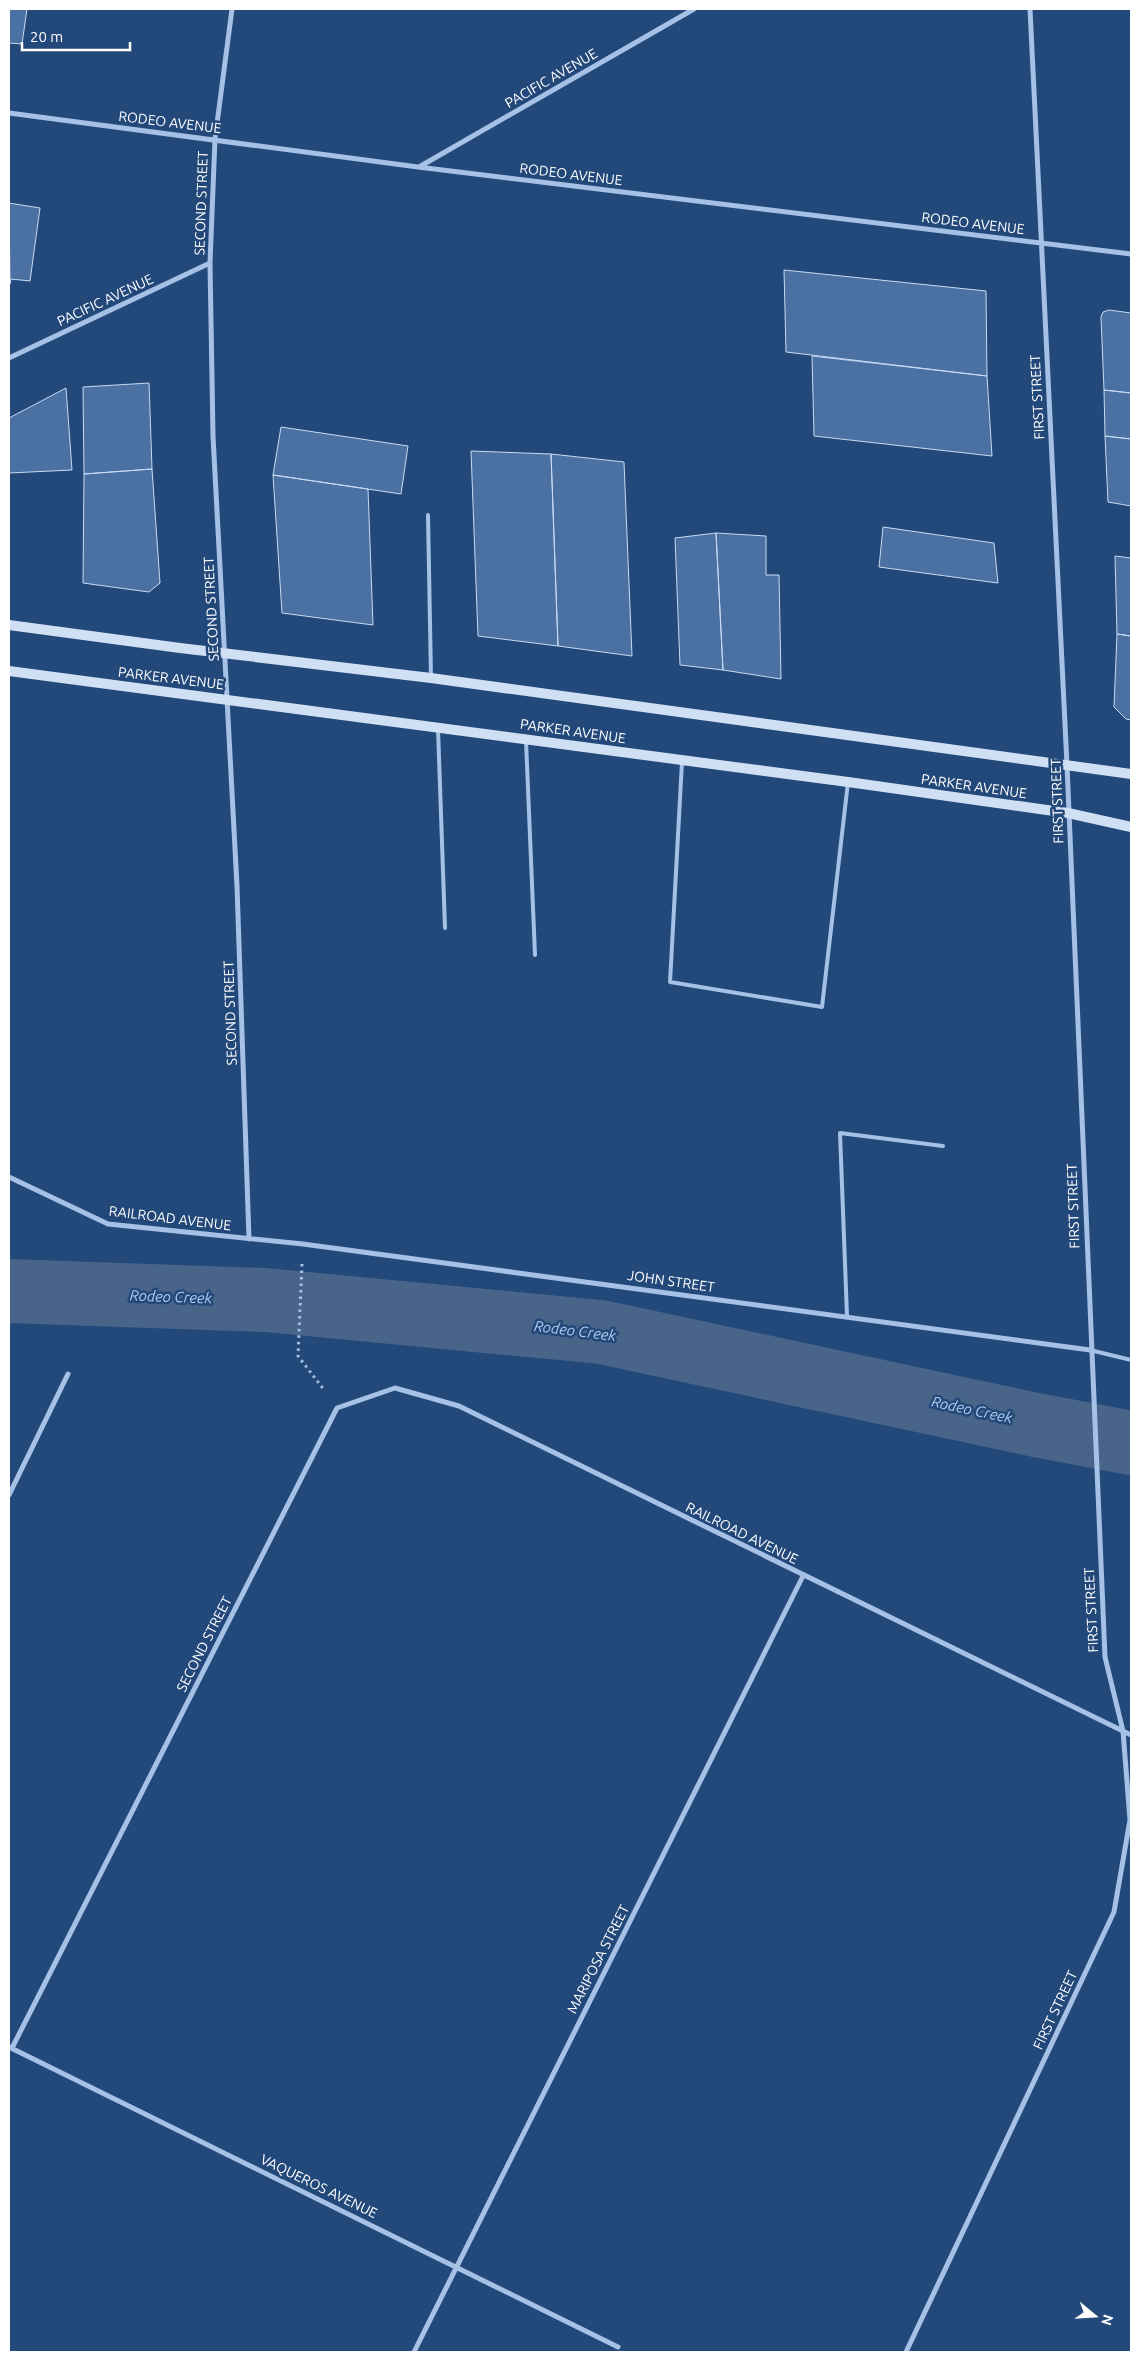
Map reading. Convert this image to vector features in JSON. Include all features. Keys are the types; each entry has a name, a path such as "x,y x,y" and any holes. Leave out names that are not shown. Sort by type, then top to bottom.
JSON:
{"main road":[{"path":"9,625 224,654 431,678 1131,774"},
{"name":"PARKER AVENUE","path":"9,671 848,782 1068,813 1131,827"}],"street":[{"name":"SECOND STREET","path":"232,9 215,139 210,263 213,436 237,886 249,1239"},
{"name":"PACIFIC AVENUE","path":"418,167 694,9"},
{"name":"FIRST STREET","path":"906,2352 1114,1912 1130,1820 1123,1731 1104,1657 1067,765 1030,9"},
{"name":"RODEO AVENUE","path":"9,113 418,167 1131,254"},
{"name":"PACIFIC AVENUE","path":"9,358 210,263"},
{"name":"RAILROAD AVENUE","path":"9,1177 108,1224 249,1239"},
{"name":"JOHN STREET","path":"249,1239 303,1244 1090,1350"},
{"path":"9,1494 68,1374"},
{"name":"RAILROAD AVENUE","path":"337,1408 395,1388 459,1406 1131,1735"},
{"name":"SECOND STREET","path":"10,2047 337,1408"},
{"name":"MARIPOSA STREET","path":"414,2352 803,1576"},
{"name":"VAQUEROS AVENUE","path":"10,2047 618,2347"}],"lane":[{"path":"428,515 431,678"},
{"path":"438,728 445,928"},
{"path":"526,738 535,955"},
{"path":"682,760 670,982 822,1007 848,782"},
{"path":"847,1316 840,1133 943,1146"},
{"path":"1090,1350 1131,1360"}],"path":[{"path":"303,1244 298,1356 337,1408"}],"building":[{"path":"9,9 27,9 22,44 9,43"},
{"path":"9,203 40,208 30,281 11,279 10,284"},
{"path":"784,270 986,291 987,376 786,352"},
{"path":"1109,310 1131,313 1131,393 1104,390 1101,317 1103,312"},
{"path":"812,356 987,376 992,456 814,436"},
{"path":"149,383 152,469 84,474 83,387"},
{"path":"66,388 72,470 9,473 9,418"},
{"path":"1104,390 1131,393 1131,439 1105,436"},
{"path":"281,427 408,446 401,494 273,475"},
{"path":"1105,436 1131,439 1131,506 1108,502"},
{"path":"471,451 551,454 558,646 478,636"},
{"path":"551,454 624,462 632,656 558,646"},
{"path":"152,469 160,583 149,592 83,583 84,474"},
{"path":"273,475 368,489 373,625 282,613"},
{"path":"883,527 994,543 998,583 879,567"},
{"path":"716,533 723,670 680,665 675,538"},
{"path":"716,533 766,536 766,575 779,575 781,679 723,670"},
{"path":"1115,556 1131,558 1131,636 1117,634"},
{"path":"1117,634 1131,636 1131,720 1126,719 1114,707"}],"waterway":[{"name":"Rodeo Creek","path":"9,1291 265,1300 601,1332 1036,1425 1131,1443"}]}
